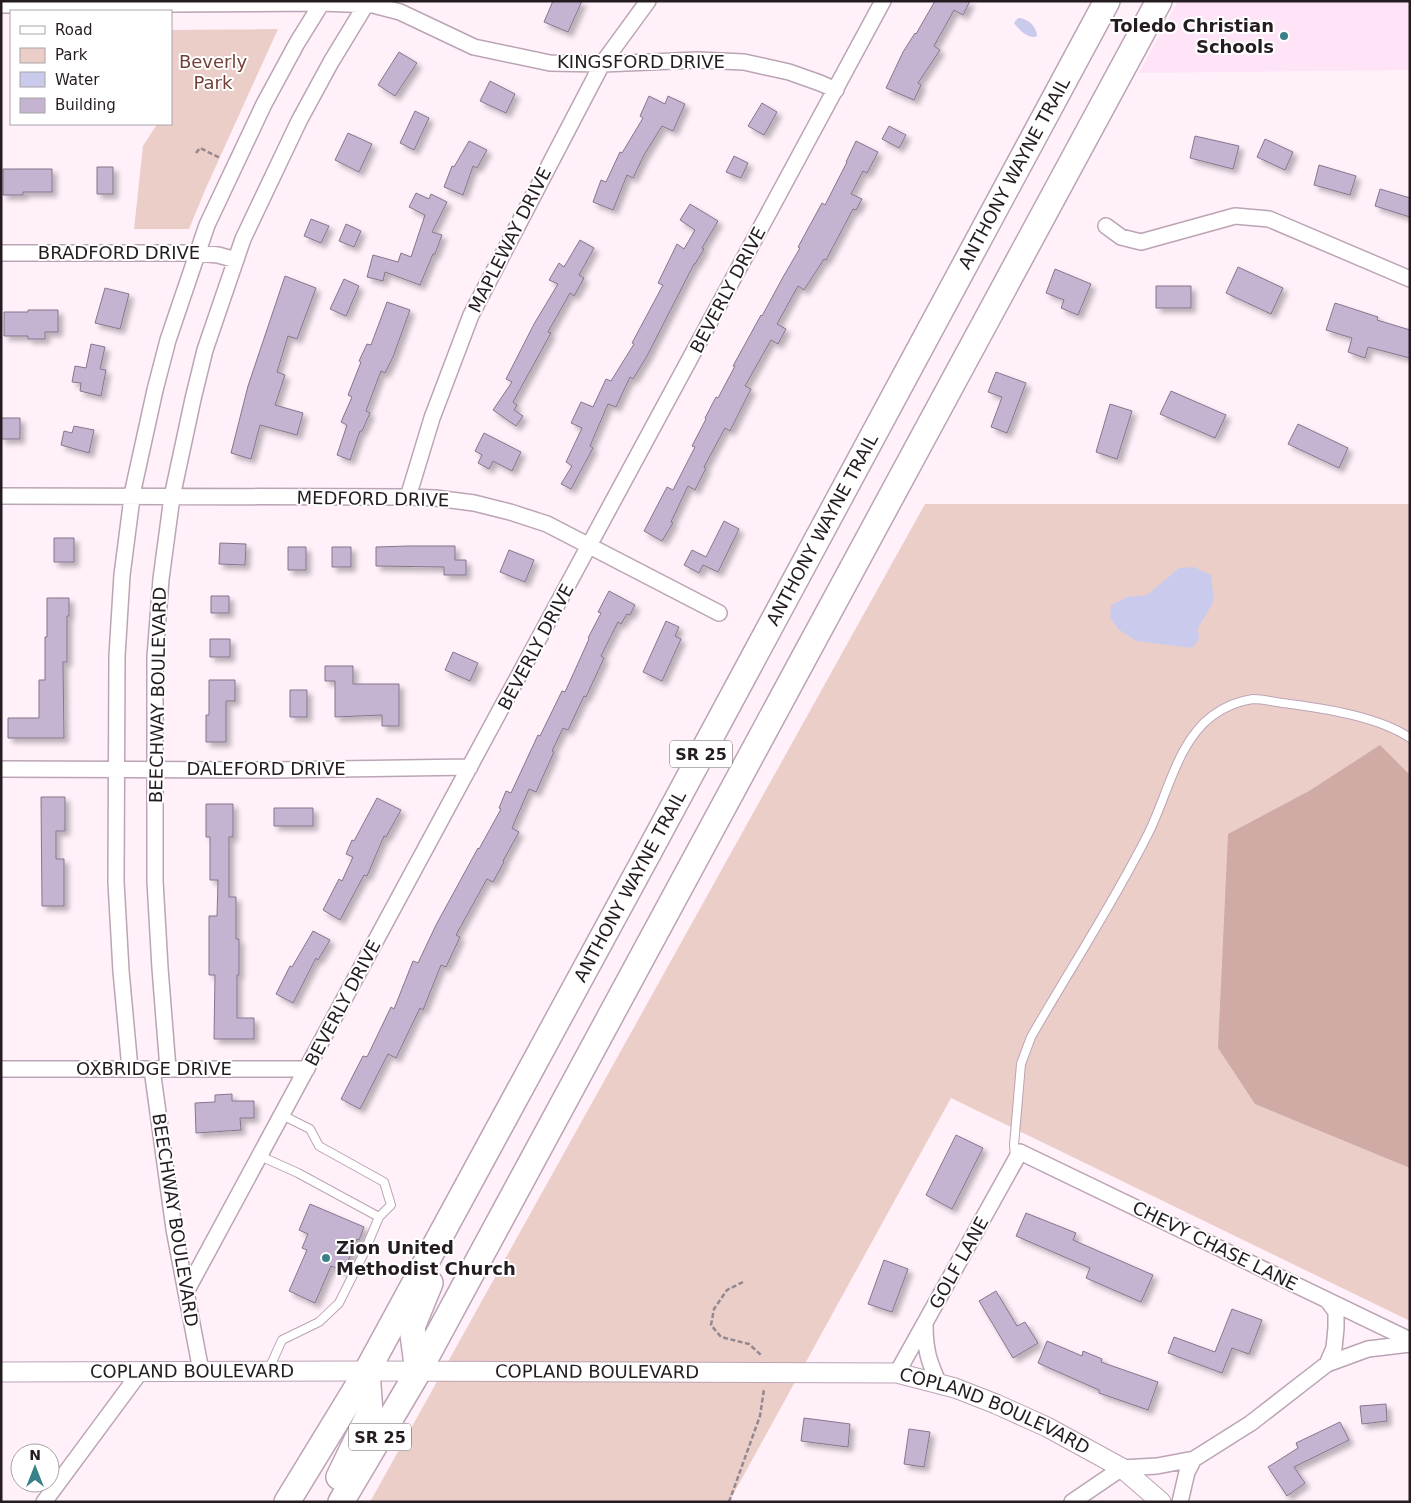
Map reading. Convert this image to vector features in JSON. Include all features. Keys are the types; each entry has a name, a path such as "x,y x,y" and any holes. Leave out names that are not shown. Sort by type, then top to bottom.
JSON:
{"highway":[{"name":"ANTHONY WAYNE TRAIL","path":"287,1502 367,1371 1106,1"},
{"name":"SR 25","path":"341,1502 418,1372 1160,1"},
{"path":"418,1372 412,1327 480,1162"},
{"path":"327,1502 370,1413 367,1371"}],"street":[{"name":"MAPLEWAY DRIVE","path":"408,497 432,418 471,316 602,64 648,1"},
{"name":"BEVERLY DRIVE","path":"186,1292 883,1"},
{"path":"130,1069 121,971 116,882 116,770 119,612 132,496 168,340 207,224 264,104 322,2"},
{"name":"KINGSFORD DRIVE","path":"1,5 367,3 400,12 474,47 550,63 602,64 698,60 744,62 789,72 836,90"},
{"name":"BEECHWAY BOULEVARD","path":"168,1069 156,900 155,657 161,579 172,497 205,350 243,239 298,121 367,3"},
{"path":"1106,226 1121,237 1141,242 1234,216 1269,219 1410,279"},
{"name":"BRADFORD DRIVE","path":"1,253 197,253 218,255 236,260"},
{"name":"MEDFORD DRIVE","path":"1,496 408,497 474,503 547,524 719,613"},
{"name":"DALEFORD DRIVE","path":"1,770 470,767"},
{"name":"BEECHWAY BOULEVARD","path":"152,1069 174,1229 201,1371"},
{"name":"OXBRIDGE DRIVE","path":"1,1070 307,1069"},
{"name":"CHEVY CHASE LANE","path":"1018,1156 1410,1340"},
{"name":"GOLF LANE","path":"897,1373 1018,1156"},
{"path":"1327,1364 1334,1348 1336,1328 1336,1312 1328,1301"},
{"path":"925,1323 925,1342 928,1359 939,1384"},
{"path":"1072,1502 1122,1468 1157,1466 1194,1459 1251,1422 1327,1364 1368,1349 1410,1344"},
{"path":"44,1502 140,1371"},
{"name":"COPLAND BOULEVARD","path":"1,1372 897,1373 955,1388 1047,1428 1122,1468 1161,1502"},
{"path":"1180,1502 1187,1472 1194,1459"}],"lane":[{"path":"1018,1156 1014,1145 1020,1064 1032,1037 1127,874 1149,832 1180,756 1198,729 1212,716 1236,702 1255,699 1325,709 1373,721 1401,732 1410,738"},
{"path":"268,1371 282,1340 319,1322 339,1303 363,1256 379,1217 391,1205 384,1182 319,1146 310,1129 282,1115"},
{"path":"260,1156 298,1173 379,1217"}],"path":[{"path":"196,153 200,148 220,158"}],"shaded area":[{"name":"Toledo Christian Schools","path":"1178,1 1410,1 1410,70 1139,73"},
{"path":"1380,745 1410,775 1410,1168 1255,1104 1218,1048 1228,834 1309,791"}],"green space":[{"name":"Beverly Park","path":"278,29 189,229 134,229 143,146 156,125 172,125 172,30"},
{"path":"925,504 1410,504 1410,1321 951,1098 729,1502 370,1502"}],"water":[{"path":"1018,18 1025,19 1031,23 1037,32 1037,36 1031,37 1021,31 1014,23"},
{"path":"1194,567 1211,575 1214,601 1198,628 1199,640 1192,648 1136,641 1118,629 1110,617 1111,605 1127,597 1147,595 1179,568"}],"building":[{"path":"553,1 582,1 568,32 544,22"},
{"path":"935,1 970,1 963,15 954,10 934,46 940,50 918,83 921,85 914,100 886,88 903,52"},
{"path":"399,52 417,63 395,96 378,85"},
{"path":"490,81 515,94 506,113 480,101"},
{"path":"649,96 665,104 668,96 685,104 673,131 662,126 644,155 633,178 627,175 613,210 593,202 601,180 606,182 620,152 622,153 643,118 640,116"},
{"path":"762,103 777,112 764,135 748,126"},
{"path":"415,111 429,118 414,150 400,143"},
{"path":"889,126 906,135 899,148 882,139"},
{"path":"348,133 372,144 359,172 335,160"},
{"path":"1195,136 1239,146 1233,169 1190,158"},
{"path":"1265,139 1293,152 1285,170 1257,157"},
{"path":"469,141 487,150 477,168 473,166 463,195 444,187 452,166 454,167"},
{"path":"856,141 878,152 867,173 863,171 851,194 862,199 856,210 853,209 826,260 824,259 804,290 798,286 777,324 786,329 778,344 771,340 745,386 751,389 730,431 725,428 704,467 706,468 695,490 688,486 671,522 673,523 662,541 644,531 667,487 673,490 695,447 692,446 716,397 718,398 735,366 733,366 800,248 798,247 822,203 825,205"},
{"path":"734,156 748,163 741,178 726,172"},
{"path":"1319,165 1356,176 1350,195 1314,185"},
{"path":"97,167 113,167 113,194 97,194"},
{"path":"3,169 52,169 52,192 23,192 23,195 3,195"},
{"path":"1380,189 1410,198 1410,217 1375,206"},
{"path":"416,193 429,199 431,194 447,202 432,232 442,235 420,285 385,272 383,281 367,277 373,255 398,262 401,253 411,257 425,215 409,207"},
{"path":"690,204 718,221 702,248 704,249 694,264 647,356 633,379 630,377 616,407 608,404 590,446 593,448 571,489 561,484 572,466 566,462 582,428 571,423 581,402 593,407 606,379 611,381 634,344 632,343 663,285 658,283 677,244 684,249 695,230 680,220"},
{"path":"311,219 329,226 321,243 304,236"},
{"path":"346,224 361,231 354,247 339,241"},
{"path":"580,240 594,248 579,275 584,278 574,296 570,293 548,332 551,333 513,402 517,405 514,410 523,416 516,426 493,410 512,382 506,379 534,324 558,284 549,280 559,263 564,267"},
{"path":"1238,267 1283,288 1271,314 1226,293"},
{"path":"1055,269 1091,284 1078,315 1061,308 1064,300 1046,293"},
{"path":"285,276 316,288 297,339 288,336 277,372 285,375 275,405 303,413 297,435 260,425 251,459 231,453 248,386"},
{"path":"344,279 359,286 346,316 330,309"},
{"path":"1156,286 1191,286 1191,308 1156,308"},
{"path":"105,288 129,294 120,329 95,323"},
{"path":"387,302 410,310 393,357 385,373 381,371 366,411 370,413 362,431 360,431 350,460 337,455 347,425 341,422 352,397 348,395 361,362 359,361 367,344 371,345"},
{"path":"1335,303 1378,317 1377,320 1410,330 1410,358 1368,347 1365,358 1348,352 1352,338 1326,330"},
{"path":"28,310 58,310 58,332 45,332 45,339 28,339 28,336 4,336 4,312 28,312"},
{"path":"91,344 105,347 100,369 106,370 101,396 80,391 81,383 72,382 75,366 86,368"},
{"path":"996,372 1026,383 1007,433 991,427 1002,397 988,392"},
{"path":"1171,391 1226,415 1215,438 1160,414"},
{"path":"1110,404 1132,411 1117,459 1096,452"},
{"path":"1,418 20,418 20,439 1,439"},
{"path":"1298,424 1348,448 1339,468 1288,444"},
{"path":"74,426 94,430 89,453 61,445 64,431 72,433"},
{"path":"484,433 521,452 512,471 493,461 489,469 478,463 482,455 475,451"},
{"path":"724,521 739,529 718,572 703,565 699,573 684,565 692,550 706,557"},
{"path":"54,538 74,538 74,562 54,562"},
{"path":"220,543 246,544 245,565 219,564"},
{"path":"455,546 455,560 466,560 466,575 444,575 444,567 376,566 376,547"},
{"path":"288,547 306,547 306,570 288,570"},
{"path":"332,547 351,547 351,567 332,567"},
{"path":"509,550 534,560 525,582 500,572"},
{"path":"609,591 635,605 630,615 627,614 621,624 618,622 601,656 604,658 586,697 584,696 568,730 563,728 536,792 529,789 512,828 519,832 504,862 493,882 487,879 456,935 460,937 446,967 441,965 423,1010 420,1008 396,1058 388,1054 360,1109 341,1099 363,1056 367,1057 391,1007 394,1009 413,961 418,963 436,925 501,809 499,808 506,791 511,793 538,735 540,736 562,691 565,692 601,613 598,612"},
{"path":"211,596 229,596 229,613 211,613"},
{"path":"47,598 69,598 67,662 63,662 64,738 8,738 8,718 39,718 39,680 45,680"},
{"path":"666,621 679,627 675,636 681,639 662,681 643,672"},
{"path":"210,639 230,639 230,657 210,657"},
{"path":"453,652 478,663 470,681 445,670"},
{"path":"325,666 353,666 353,684 399,684 399,726 382,726 382,715 335,717 335,681 325,681"},
{"path":"209,680 235,680 235,701 226,701 226,742 206,742 206,715 209,715"},
{"path":"290,690 307,690 307,717 290,717"},
{"path":"41,797 65,797 65,831 56,831 56,859 64,859 64,906 42,906"},
{"path":"377,798 401,810 386,837 384,836 367,876 364,875 340,920 323,910 339,879 342,881 353,857 346,854 352,840 354,841"},
{"path":"206,804 233,804 233,837 229,837 229,897 236,897 236,939 239,939 237,1018 254,1018 254,1039 214,1039 215,975 209,975 209,916 217,916 218,880 210,880 210,837 206,837"},
{"path":"274,808 313,808 313,826 274,826"},
{"path":"313,931 330,940 318,960 316,958 293,1003 276,994 290,966 292,967"},
{"path":"232,1094 232,1101 254,1101 254,1118 240,1118 241,1130 196,1133 195,1103 215,1102 215,1095"},
{"path":"956,1135 983,1148 952,1209 926,1195"},
{"name":"Zion United Methodist Church","path":"310,1204 364,1227 344,1271 331,1266 315,1303 289,1291 307,1250 302,1248 308,1234 299,1230"},
{"path":"1026,1213 1076,1233 1073,1240 1153,1275 1141,1302 1086,1278 1090,1268 1016,1236"},
{"path":"884,1260 908,1269 892,1312 868,1304"},
{"path":"996,1291 1017,1326 1025,1322 1038,1343 1013,1358 979,1301"},
{"path":"1232,1309 1262,1320 1249,1354 1232,1348 1222,1373 1168,1353 1174,1337 1215,1352"},
{"path":"1047,1341 1082,1356 1083,1351 1102,1359 1101,1362 1158,1382 1148,1410 1099,1393 1099,1390 1038,1363"},
{"path":"1386,1404 1387,1421 1362,1424 1360,1406"},
{"path":"804,1418 850,1424 848,1447 801,1441"},
{"path":"1340,1422 1349,1440 1294,1467 1305,1483 1287,1496 1268,1467 1298,1448 1296,1443"},
{"path":"909,1429 930,1432 924,1467 904,1464"}],"place":[{"name":"Toledo Christian Schools","path":"1284,36"},
{"name":"Zion United Methodist Church","path":"326,1258"}]}
